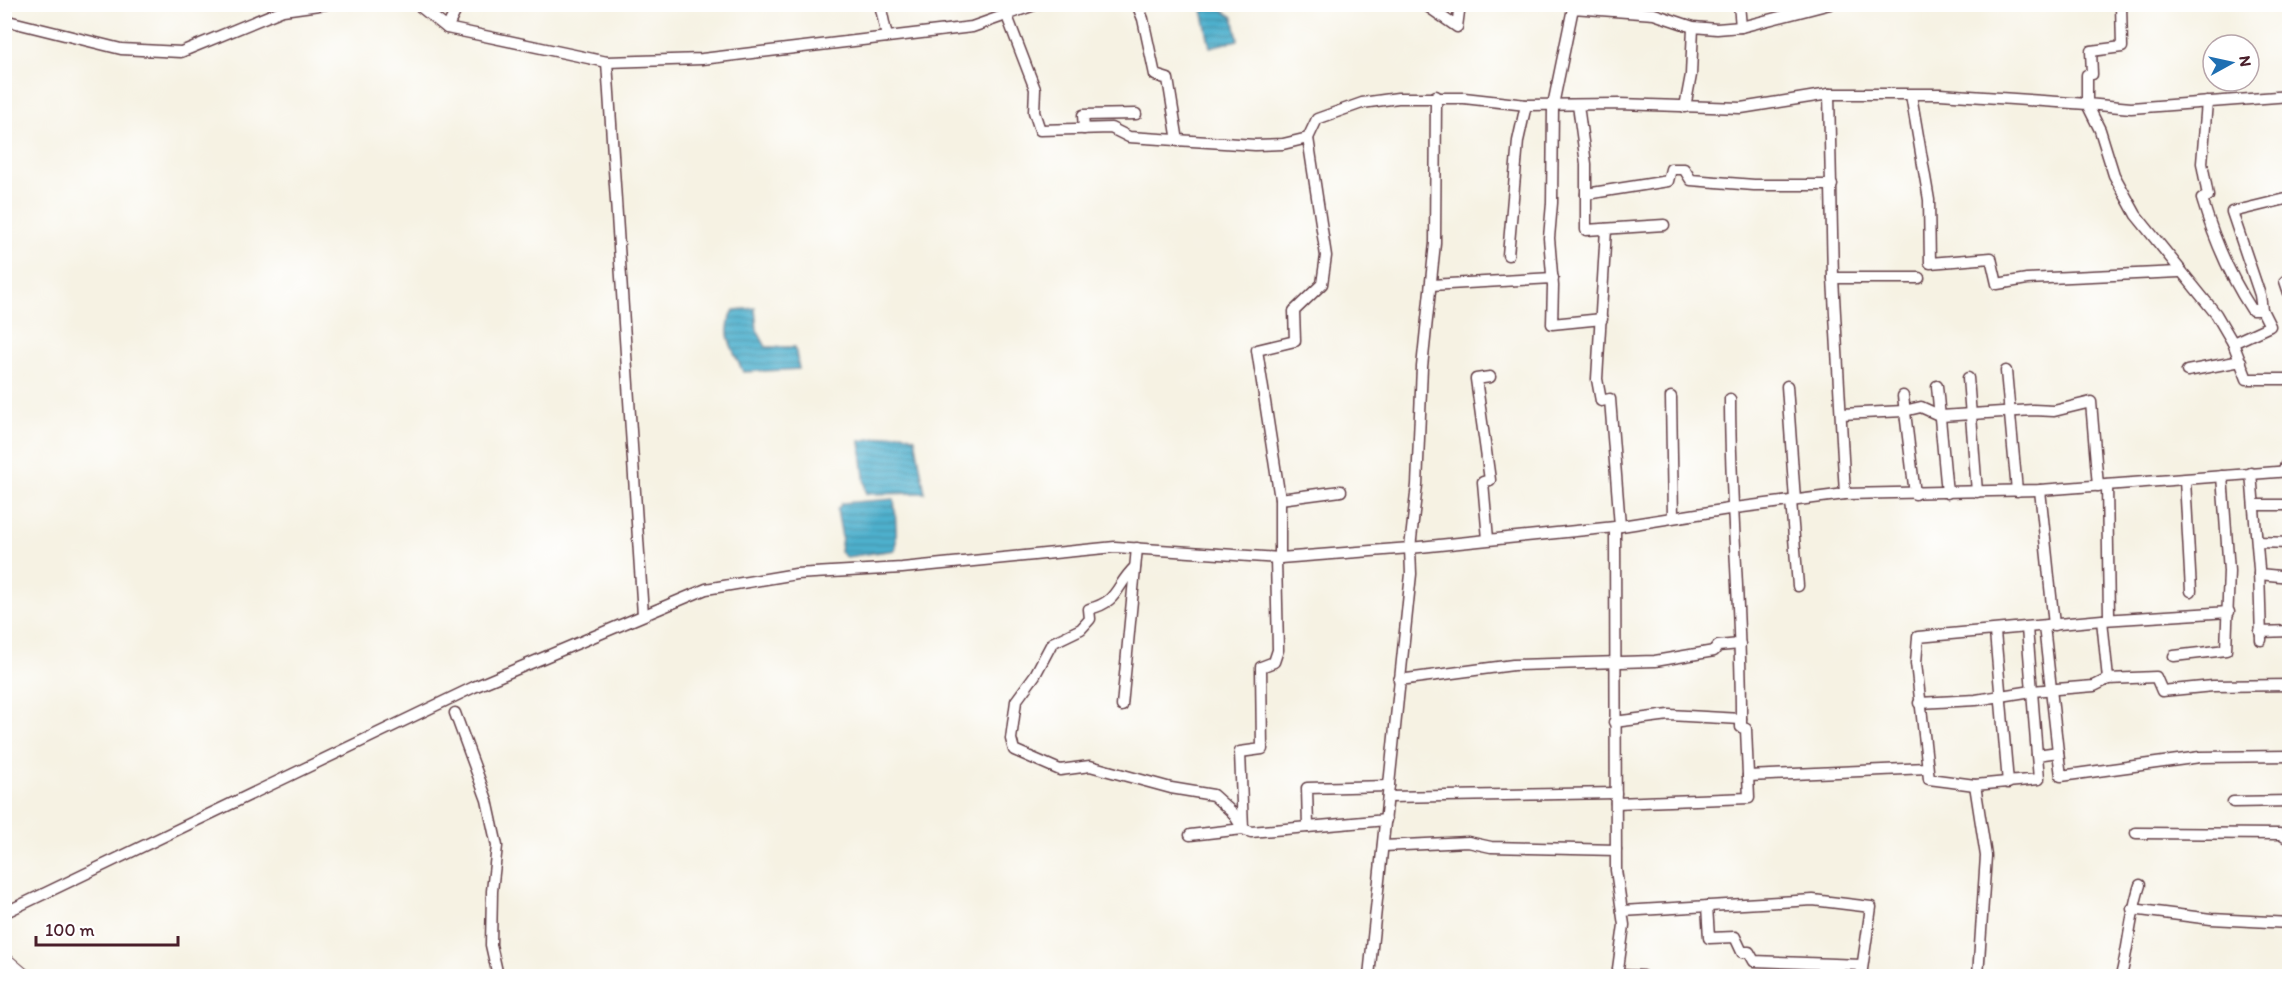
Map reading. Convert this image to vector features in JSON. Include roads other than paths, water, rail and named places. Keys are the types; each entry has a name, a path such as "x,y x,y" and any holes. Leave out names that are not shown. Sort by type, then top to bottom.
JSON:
{"main road":[{"path":"4,959 24,976"}],"street":[{"path":"4,20 121,49 181,52 283,10 326,4"},
{"path":"417,4 447,28 607,62 702,59 972,27 1037,4"},
{"path":"447,28 459,4"},
{"path":"880,4 887,37"},
{"path":"999,4 1035,89 1034,112 1040,130 1111,128 1129,137 1274,144 1308,138"},
{"path":"1137,4 1143,19 1155,75 1168,79 1178,141"},
{"path":"1424,4 1456,27 1460,4"},
{"path":"1738,4 1741,27"},
{"path":"1602,319 1552,324 1553,278 1549,238 1552,203 1552,105 1573,8 1654,14 1693,27 1741,27 1830,4"},
{"path":"2121,4 2121,47 2091,51 2092,74 2087,75 2087,104 2100,130 2114,175 2136,215 2159,241 2179,272 2216,314 2233,343 2247,379 2289,379"},
{"path":"1685,107 1691,75 1693,27"},
{"path":"607,62 643,615"},
{"path":"1829,94 1833,278 1845,494"},
{"path":"1243,829 1240,752 1262,749 1261,667 1274,662 1278,650 1280,498 1257,350 1295,341 1294,311 1322,284 1326,256 1308,138 1317,119 1362,103 1436,96 1526,105 1741,108 1829,94 1911,95 1996,97 2131,108 2289,96"},
{"path":"1911,95 1929,200 1930,263 1991,258 1997,284 2027,279 2179,272"},
{"path":"1369,976 1411,574 1410,548 1435,243 1436,96"},
{"path":"2207,102 2202,163 2208,196 2202,199 2214,242 2244,298 2252,310 2262,310"},
{"path":"1508,255 1518,141 1526,105"},
{"path":"1578,105 1586,165 1586,230 1664,225"},
{"path":"1084,129 1083,115 1136,114"},
{"path":"1586,194 1668,181 1671,169 1684,169 1691,180 1754,185 1832,185"},
{"path":"2233,343 2270,326 2262,310 2260,295 2232,212 2289,198"},
{"path":"1606,229 1597,379 1601,401 1610,399 1618,526 1614,722 1616,850 1624,925 1617,976 1642,976"},
{"path":"1431,285 1553,278"},
{"path":"1833,278 1919,278"},
{"path":"2289,280 2285,281 2289,297"},
{"path":"2187,371 2241,361"},
{"path":"2006,371 2017,491"},
{"path":"1488,539 1483,482 1490,480 1476,379 1490,377"},
{"path":"1968,378 1977,492"},
{"path":"1787,386 1798,586"},
{"path":"1937,386 1947,493"},
{"path":"1902,396 1915,494"},
{"path":"1671,397 1673,517"},
{"path":"1308,827 1307,788 1616,798 1749,798 1746,729 1741,728 1740,644 1734,508 1730,471 1730,399"},
{"path":"1841,414 1904,411 1921,407 1941,416 2010,411 2054,411 2091,402 2103,486 2108,679"},
{"path":"4,913 474,687 706,589 796,574 902,568 1114,547 1278,558 1410,548 1618,526 1845,494 2040,490 2286,471 2289,457"},
{"path":"2251,473 2258,542 2260,636 2289,631"},
{"path":"2174,656 2226,650 2229,571 2222,476"},
{"path":"2185,480 2191,591"},
{"path":"2040,490 2051,688 2061,776 2200,757 2289,756"},
{"path":"1280,498 1341,491"},
{"path":"2254,505 2289,505"},
{"path":"2258,542 2289,543"},
{"path":"1122,706 1137,548"},
{"path":"1135,567 1123,578 1112,600 1089,609 1090,619 1081,629 1052,643 1035,675 1016,701 1011,739 1014,750 1060,770 1090,766 1171,788 1213,795 1233,813 1243,829"},
{"path":"2259,574 2289,577"},
{"path":"2027,628 2039,779 1976,785 1929,779 1919,703 1916,663 1918,637 1995,632 2106,618 2229,612"},
{"path":"1995,632 2008,783"},
{"path":"1400,680 1513,665 1655,662 1714,651 1718,646 1740,644"},
{"path":"1919,703 1977,700 2051,688 2094,686 2108,679 2156,677 2162,691 2213,686 2289,685"},
{"path":"455,713 487,800 496,846 491,945 498,976"},
{"path":"1614,722 1669,715 1741,719"},
{"path":"2037,755 2058,752"},
{"path":"1748,776 1927,768"},
{"path":"1976,785 1986,856 1978,976"},
{"path":"2233,802 2289,801"},
{"path":"1190,835 1243,829 1251,832 1386,820"},
{"path":"2136,833 2280,834 2289,840"},
{"path":"1383,846 1468,842 1491,847 1616,850"},
{"path":"2121,976 2127,952 2132,909 2140,885"},
{"path":"1622,911 1814,900 1871,907 1861,976"},
{"path":"1707,906 1709,938 1735,937 1742,952 1749,952 1754,961 1862,965"},
{"path":"2132,909 2211,919 2289,923"}],"water":[{"path":"1201,5 1220,5 1223,11 1233,17 1238,40 1210,47"},
{"path":"755,308 757,330 766,347 795,347 799,369 743,372 732,349 728,327 734,310"},
{"path":"902,433 915,438 925,493 866,494 860,441"},
{"path":"894,499 895,550 846,557 840,552 842,537 837,510 842,503"}]}
